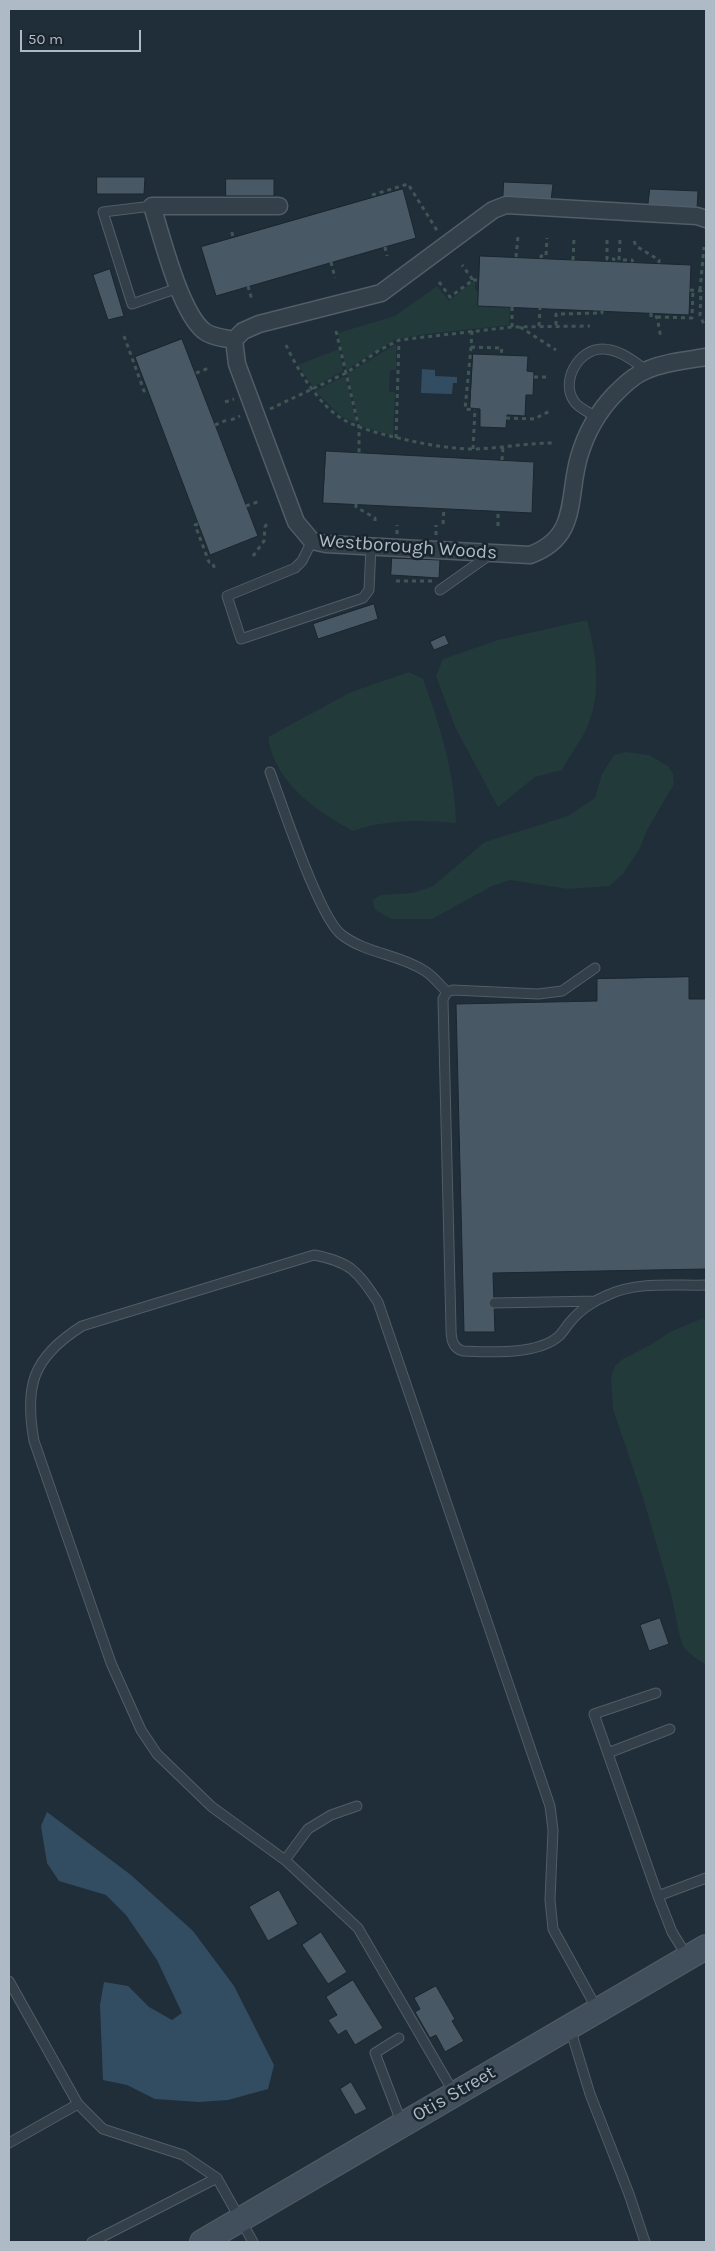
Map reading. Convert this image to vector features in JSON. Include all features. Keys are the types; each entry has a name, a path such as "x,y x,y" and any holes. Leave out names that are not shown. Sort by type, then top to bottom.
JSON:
{"main road":[{"name":"Otis Street","path":"202,2242 697,1953"}],"street":[{"path":"279,206 152,206 178,288 200,328 209,334 234,340 243,331 259,324 381,293 492,210 506,205 697,216 706,219"},
{"name":"Westborough Woods","path":"234,340 237,364 296,522 312,541 324,544 530,555 551,545 562,533 570,516 579,457 596,417 623,386 646,370"},
{"path":"646,370 706,357"}],"lane":[{"path":"152,206 102,212 132,304 178,288"},
{"path":"596,417 574,402 570,393 573,369 579,360 588,352 600,349 611,350 626,356 646,370"},
{"path":"312,541 302,561 295,568 226,596 240,639 363,598 368,590 371,547"},
{"path":"440,590 492,553"},
{"path":"270,772 319,899 338,932 370,950 404,961 425,971 447,992"},
{"path":"595,968 562,991 538,994 454,990 447,992 442,1002 451,1328 453,1343 460,1351 512,1351 549,1343 560,1335 582,1310 609,1294 637,1288 706,1285"},
{"path":"454,2094 358,1928 285,1860 212,1806 157,1754 141,1730 111,1662 34,1441 30,1418 30,1398 36,1371 46,1354 60,1340 82,1326 314,1255 339,1260 361,1276 378,1302 550,1806 553,1830 550,1900 554,1929 599,2011"},
{"path":"494,1303 596,1301"},
{"path":"656,1693 594,1714 672,1932 697,1953"},
{"path":"608,1753 670,1729"},
{"path":"285,1860 308,1829 331,1815 357,1806"},
{"path":"658,1896 706,1878"},
{"path":"9,1981 78,2104 102,2128 183,2155 217,2178 253,2242"},
{"path":"570,2028 590,2094 629,2194 645,2242"},
{"path":"398,2038 374,2053 402,2124"},
{"path":"9,2143 78,2104"},
{"path":"92,2242 217,2178"}],"path":[{"path":"372,195 408,184 440,235"},
{"path":"232,232 233,238"},
{"path":"516,257 518,236"},
{"path":"541,258 540,256 546,256 547,238"},
{"path":"573,260 574,238"},
{"path":"607,240 607,259 614,259 614,262"},
{"path":"620,240 619,260 632,260 633,262"},
{"path":"634,241 636,246 659,260 659,264"},
{"path":"385,247 387,256"},
{"path":"704,247 700,315 705,327"},
{"path":"331,262 335,278"},
{"path":"462,265 473,280"},
{"path":"439,282 450,297 473,280 479,280"},
{"path":"248,286 252,300"},
{"path":"651,313 651,317 692,318 692,290 700,290"},
{"path":"512,307 512,327"},
{"path":"539,326 540,308"},
{"path":"556,325 556,314 579,315 602,313 602,311"},
{"path":"657,317 661,338"},
{"path":"519,326 556,350"},
{"path":"265,411 346,373 378,351 399,340 519,326 590,326"},
{"path":"336,331 359,428 359,453"},
{"path":"472,331 465,409 475,409 473,449"},
{"path":"124,336 144,391 147,390"},
{"path":"396,438 399,340"},
{"path":"286,345 294,363 312,390 340,418 359,428 396,438 441,446 473,449 554,443"},
{"path":"471,347 502,348 501,355"},
{"path":"196,373 209,368"},
{"path":"534,377 546,377"},
{"path":"506,418 534,419 550,411"},
{"path":"215,425 229,419"},
{"path":"502,447 502,460"},
{"path":"246,506 260,501"},
{"path":"356,504 356,507 375,518 375,522"},
{"path":"443,524 444,508"},
{"path":"498,511 498,526"},
{"path":"253,556 264,541 265,527 268,522"},
{"path":"198,524 195,525 208,562 212,562 215,569"},
{"path":"396,581 435,582 440,590"}],"green space":[{"path":"472,282 475,282 475,290 479,291 478,306 510,307 509,325 396,339 346,370 338,333 395,316 437,286 449,301"},
{"path":"396,344 396,370 390,370 389,392 395,392 393,436 360,426 347,374"},
{"path":"339,349 343,371 313,387 298,365"},
{"path":"345,376 357,423 342,417 315,391"},
{"path":"587,620 595,663 596,692 590,720 584,734 562,770 535,777 498,807 456,729 436,676 443,659 498,640"},
{"path":"409,672 423,679 435,714 450,768 456,823 430,821 391,822 353,831 311,804 288,781 272,753 268,737 351,692"},
{"path":"625,752 649,755 668,766 673,774 674,784 647,830 640,848 623,874 609,886 568,889 510,880 492,886 432,919 392,919 375,910 372,900 381,895 413,893 433,886 485,842 568,816 595,798 602,774 614,755"},
{"path":"701,1319 706,1320 706,1665 690,1654 683,1646 680,1637 671,1594 644,1501 613,1409 611,1376 615,1366 623,1359 670,1332"}],"water":[{"path":"422,369 435,370 435,376 457,377 457,383 453,383 452,394 421,393"},
{"path":"47,1812 131,1875 193,1931 234,1986 274,2065 268,2089 228,2100 199,2102 155,2099 127,2085 103,2080 100,2005 104,1982 128,1986 149,2007 172,2020 182,2013 157,1960 126,1915 106,1895 59,1881 47,1863 41,1826"}],"building":[{"path":"97,177 145,177 144,194 97,194"},
{"path":"226,179 274,179 274,196 226,196"},
{"path":"504,182 553,184 551,201 503,199"},
{"path":"403,189 416,238 216,296 201,247"},
{"path":"650,189 698,191 697,209 648,206"},
{"path":"480,256 691,265 689,315 478,306"},
{"path":"110,269 124,316 108,320 93,275"},
{"path":"182,339 258,536 210,555 135,357"},
{"path":"473,354 528,356 527,371 534,372 533,395 526,395 525,416 507,415 506,428 480,427 480,409 470,408"},
{"path":"326,451 534,462 532,513 323,503"},
{"path":"392,558 440,560 439,578 391,575"},
{"path":"374,604 378,619 318,639 313,624"},
{"path":"445,635 449,644 434,650 430,642"},
{"path":"689,977 689,999 706,999 706,1269 493,1273 495,1332 464,1332 456,1004 597,1001 597,979"},
{"path":"660,1618 669,1644 649,1651 640,1625"},
{"path":"279,1890 298,1924 268,1941 249,1907"},
{"path":"321,1932 347,1972 328,1984 302,1945"},
{"path":"353,1980 383,2028 355,2045 346,2030 338,2035 328,2020 337,2015 326,1997"},
{"path":"436,1986 455,2019 452,2021 464,2041 445,2052 436,2035 430,2038 415,2012 420,2009 414,1998"},
{"path":"351,2082 367,2109 355,2115 340,2089"}]}
